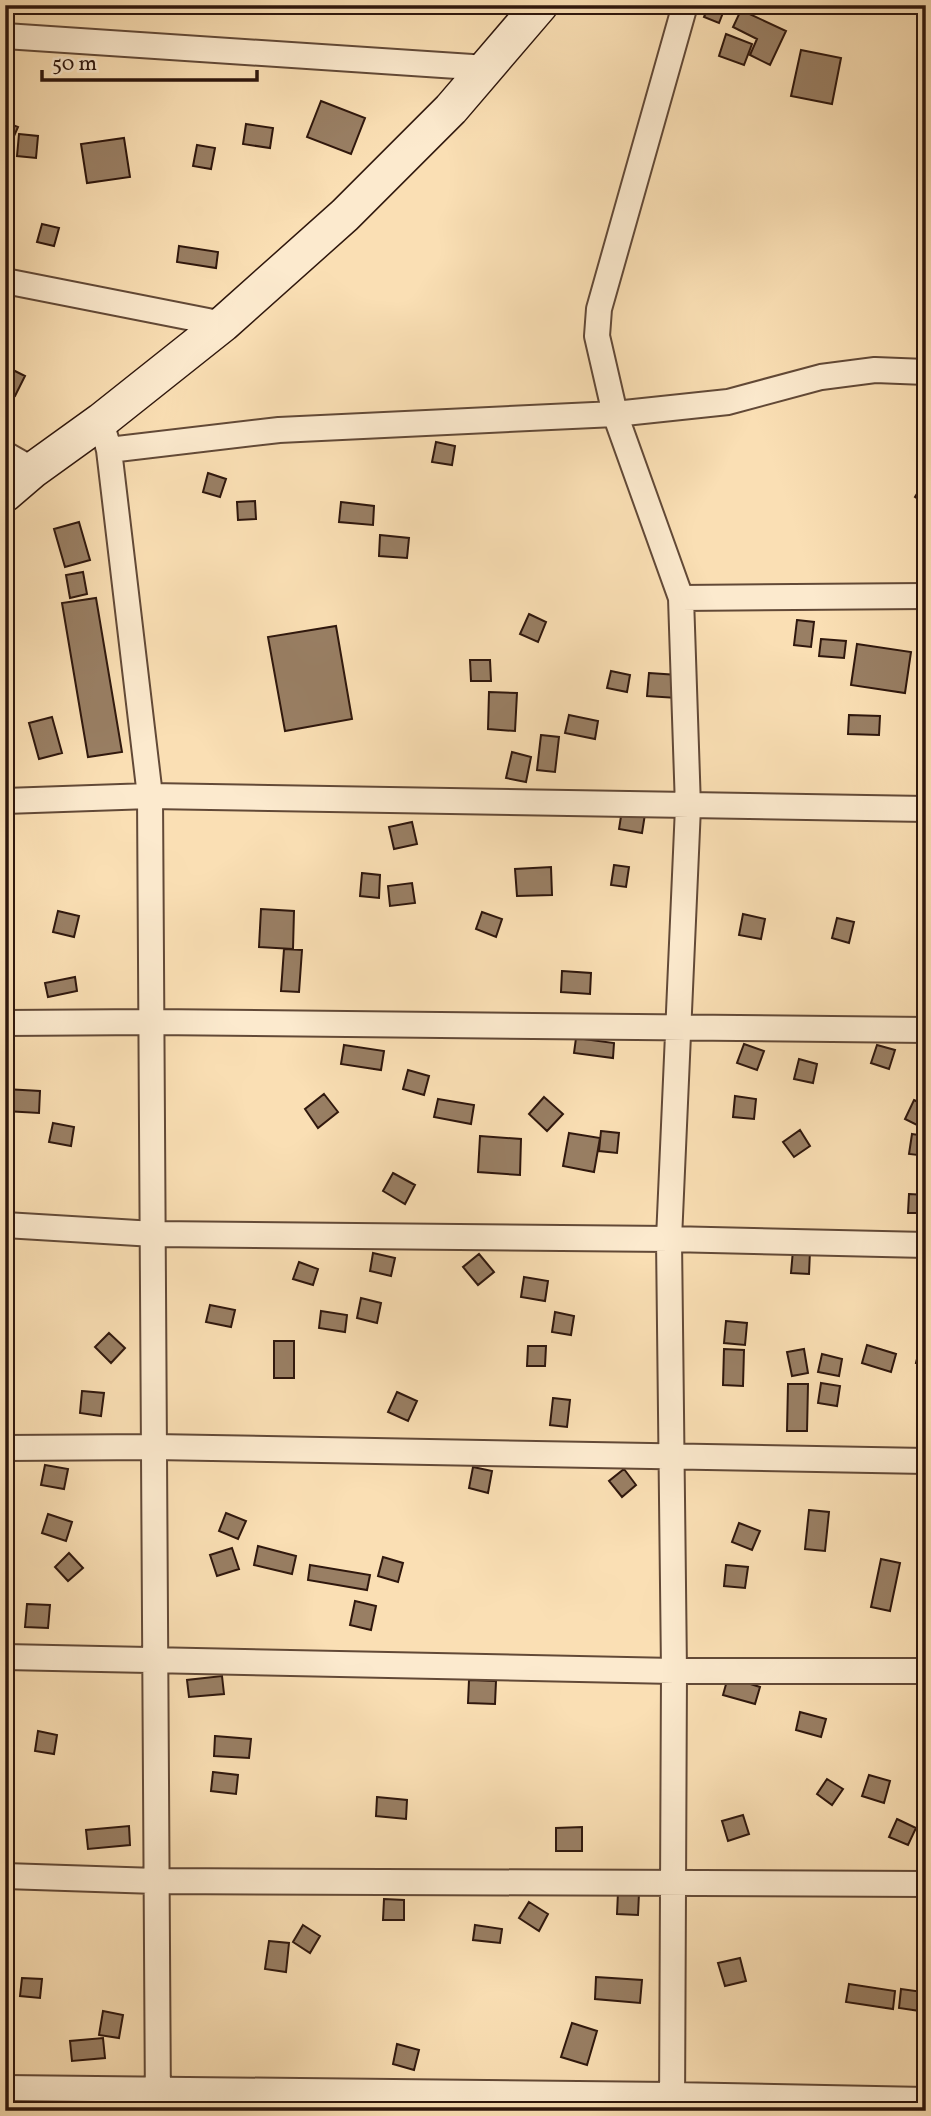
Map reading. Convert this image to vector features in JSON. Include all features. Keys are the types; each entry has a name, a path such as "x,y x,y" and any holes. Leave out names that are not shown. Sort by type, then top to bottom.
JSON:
{"main road":[{"path":"5,494 19,462 105,435 345,215 451,109 540,5"}],"street":[{"path":"671,2103 674,1671 670,1239 688,807 681,598 615,414 597,336 599,309 685,5"},
{"path":"5,36 487,68"},
{"path":"5,281 223,324"},
{"path":"158,2100 150,796 105,435 279,430 615,414 728,402 821,377 875,370 926,372"},
{"path":"681,598 926,596"},
{"path":"5,801 150,796 926,809"},
{"path":"5,1023 152,1022 926,1030"},
{"path":"5,1225 154,1234 670,1239 926,1245"},
{"path":"5,1448 154,1447 926,1461"},
{"path":"5,1657 155,1658 674,1671 926,1671"},
{"path":"5,1876 156,1881 926,1884"},
{"path":"5,2088 158,2100 671,2103 926,2100"}],"building":[{"path":"709,5 726,5 719,23 704,17"},
{"path":"741,10 786,31 770,65 750,55 757,39 733,27"},
{"path":"726,34 752,44 744,65 719,56"},
{"path":"801,50 841,58 832,104 791,96"},
{"path":"321,101 365,118 351,154 307,137"},
{"path":"5,122 18,127 10,145 5,142"},
{"path":"246,124 273,128 270,148 243,144"},
{"path":"19,134 38,136 36,158 17,156"},
{"path":"124,138 130,177 87,183 81,144"},
{"path":"197,145 215,148 211,169 193,166"},
{"path":"42,224 59,228 54,246 37,242"},
{"path":"179,246 218,252 216,268 177,262"},
{"path":"7,367 25,376 15,396 5,392"},
{"path":"436,442 455,446 452,465 432,462"},
{"path":"208,473 226,479 220,497 203,492"},
{"path":"923,484 926,485 926,504 915,497"},
{"path":"255,501 256,519 238,520 237,502"},
{"path":"341,502 374,506 373,525 339,522"},
{"path":"79,522 90,560 65,567 54,529"},
{"path":"380,535 409,538 407,558 379,556"},
{"path":"83,572 87,594 70,598 66,575"},
{"path":"96,598 122,752 88,757 62,603"},
{"path":"529,614 546,622 538,642 520,634"},
{"path":"797,620 814,622 811,647 794,645"},
{"path":"336,626 352,719 285,731 268,637"},
{"path":"821,639 846,641 844,658 819,656"},
{"path":"857,644 911,652 905,693 851,685"},
{"path":"470,660 490,660 491,681 471,681"},
{"path":"611,671 630,675 627,692 607,688"},
{"path":"649,673 678,675 677,698 647,696"},
{"path":"489,692 517,693 515,731 488,729"},
{"path":"569,715 598,721 595,739 565,733"},
{"path":"849,715 880,716 879,735 848,734"},
{"path":"52,717 62,753 39,759 29,723"},
{"path":"541,735 559,737 555,772 537,770"},
{"path":"512,752 531,757 526,782 506,778"},
{"path":"622,810 645,814 642,833 619,829"},
{"path":"412,822 417,844 394,849 389,827"},
{"path":"614,865 629,867 626,887 611,885"},
{"path":"551,867 552,895 517,896 515,869"},
{"path":"362,873 380,875 379,898 360,896"},
{"path":"412,883 415,903 390,906 388,886"},
{"path":"261,909 294,911 293,949 259,947"},
{"path":"58,911 79,916 74,937 53,932"},
{"path":"482,912 502,919 496,937 476,929"},
{"path":"743,914 765,919 761,939 739,935"},
{"path":"837,918 854,922 849,943 832,938"},
{"path":"284,949 302,950 299,992 281,991"},
{"path":"562,971 591,973 590,994 561,992"},
{"path":"75,977 77,991 48,997 45,983"},
{"path":"576,1038 614,1043 613,1058 574,1053"},
{"path":"744,1044 764,1051 757,1070 737,1063"},
{"path":"344,1045 384,1051 381,1070 341,1064"},
{"path":"877,1045 895,1050 889,1069 871,1063"},
{"path":"799,1059 817,1064 813,1083 794,1079"},
{"path":"408,1070 429,1076 424,1095 403,1089"},
{"path":"5,1089 40,1091 39,1113 5,1111"},
{"path":"324,1094 338,1112 318,1128 305,1109"},
{"path":"735,1096 756,1099 754,1119 733,1117"},
{"path":"544,1097 563,1114 547,1131 529,1114"},
{"path":"438,1099 474,1105 471,1124 434,1117"},
{"path":"914,1100 926,1106 926,1123 923,1128 905,1119"},
{"path":"53,1123 74,1127 71,1146 49,1142"},
{"path":"800,1130 810,1146 794,1157 783,1142"},
{"path":"601,1131 619,1133 617,1153 599,1151"},
{"path":"569,1133 600,1138 594,1172 563,1166"},
{"path":"912,1134 926,1136 926,1156 909,1154"},
{"path":"480,1136 521,1139 520,1175 478,1172"},
{"path":"393,1173 415,1185 405,1204 383,1191"},
{"path":"909,1194 926,1195 926,1213 908,1213"},
{"path":"793,1250 810,1251 809,1274 791,1273"},
{"path":"373,1253 395,1258 391,1276 370,1271"},
{"path":"479,1254 494,1272 478,1285 463,1267"},
{"path":"299,1262 318,1269 313,1285 293,1279"},
{"path":"524,1277 548,1281 545,1301 521,1297"},
{"path":"361,1298 381,1303 377,1323 357,1318"},
{"path":"210,1305 235,1310 231,1327 206,1322"},
{"path":"321,1311 347,1315 345,1332 319,1328"},
{"path":"555,1312 574,1316 571,1335 552,1332"},
{"path":"726,1321 747,1323 745,1345 724,1343"},
{"path":"109,1333 125,1348 111,1363 95,1347"},
{"path":"274,1341 294,1341 294,1378 274,1378"},
{"path":"921,1343 926,1344 926,1365 916,1363"},
{"path":"867,1345 896,1354 891,1372 862,1363"},
{"path":"528,1346 546,1346 545,1366 527,1366"},
{"path":"724,1349 744,1350 743,1386 723,1385"},
{"path":"804,1349 808,1373 792,1376 787,1352"},
{"path":"822,1354 842,1359 839,1376 818,1372"},
{"path":"821,1383 840,1386 837,1406 818,1403"},
{"path":"788,1384 808,1384 807,1431 787,1431"},
{"path":"82,1391 104,1393 101,1416 80,1413"},
{"path":"397,1392 417,1401 408,1421 388,1412"},
{"path":"553,1398 570,1400 567,1427 550,1425"},
{"path":"45,1465 68,1469 64,1489 41,1485"},
{"path":"473,1467 492,1471 488,1493 469,1488"},
{"path":"624,1469 636,1485 622,1497 609,1481"},
{"path":"809,1510 829,1512 825,1551 805,1549"},
{"path":"226,1513 246,1521 238,1539 219,1531"},
{"path":"48,1514 72,1522 66,1541 42,1533"},
{"path":"739,1523 760,1531 752,1550 732,1542"},
{"path":"258,1546 296,1556 292,1574 254,1565"},
{"path":"232,1548 239,1569 217,1576 210,1555"},
{"path":"69,1553 83,1568 68,1581 55,1567"},
{"path":"383,1557 403,1563 398,1582 378,1576"},
{"path":"881,1559 900,1563 890,1611 871,1607"},
{"path":"310,1565 370,1575 367,1590 308,1580"},
{"path":"726,1565 748,1567 745,1588 724,1586"},
{"path":"355,1601 376,1606 371,1630 350,1625"},
{"path":"27,1604 50,1605 48,1628 25,1627"},
{"path":"222,1676 224,1694 189,1697 187,1680"},
{"path":"728,1677 760,1687 755,1704 723,1695"},
{"path":"469,1680 496,1681 495,1704 468,1703"},
{"path":"800,1712 826,1719 821,1737 796,1730"},
{"path":"38,1731 57,1735 54,1754 35,1751"},
{"path":"215,1736 251,1739 249,1758 214,1756"},
{"path":"213,1772 238,1775 236,1794 211,1791"},
{"path":"869,1775 890,1781 884,1803 862,1796"},
{"path":"827,1779 843,1789 832,1805 817,1794"},
{"path":"377,1797 407,1800 406,1819 376,1816"},
{"path":"743,1815 749,1834 728,1841 722,1821"},
{"path":"897,1819 916,1828 908,1845 889,1837"},
{"path":"129,1826 130,1845 88,1849 86,1830"},
{"path":"582,1827 582,1851 556,1851 556,1828"},
{"path":"618,1892 639,1893 638,1915 617,1914"},
{"path":"384,1899 404,1900 404,1920 383,1920"},
{"path":"529,1902 548,1914 539,1931 519,1918"},
{"path":"303,1925 320,1936 310,1953 293,1942"},
{"path":"475,1925 502,1929 500,1943 473,1940"},
{"path":"269,1941 289,1943 286,1972 265,1969"},
{"path":"740,1958 746,1981 725,1986 718,1963"},
{"path":"596,1977 642,1980 640,2003 595,1999"},
{"path":"22,1978 42,1979 40,1998 20,1996"},
{"path":"849,1984 895,1991 893,2009 846,2002"},
{"path":"901,1989 923,1992 920,2011 899,2008"},
{"path":"103,2011 123,2015 119,2038 99,2035"},
{"path":"572,2023 597,2031 587,2065 561,2057"},
{"path":"103,2038 105,2058 72,2061 70,2041"},
{"path":"397,2044 419,2050 414,2070 393,2064"},
{"path":"296,2105 315,2109 315,2111 294,2111"}]}
